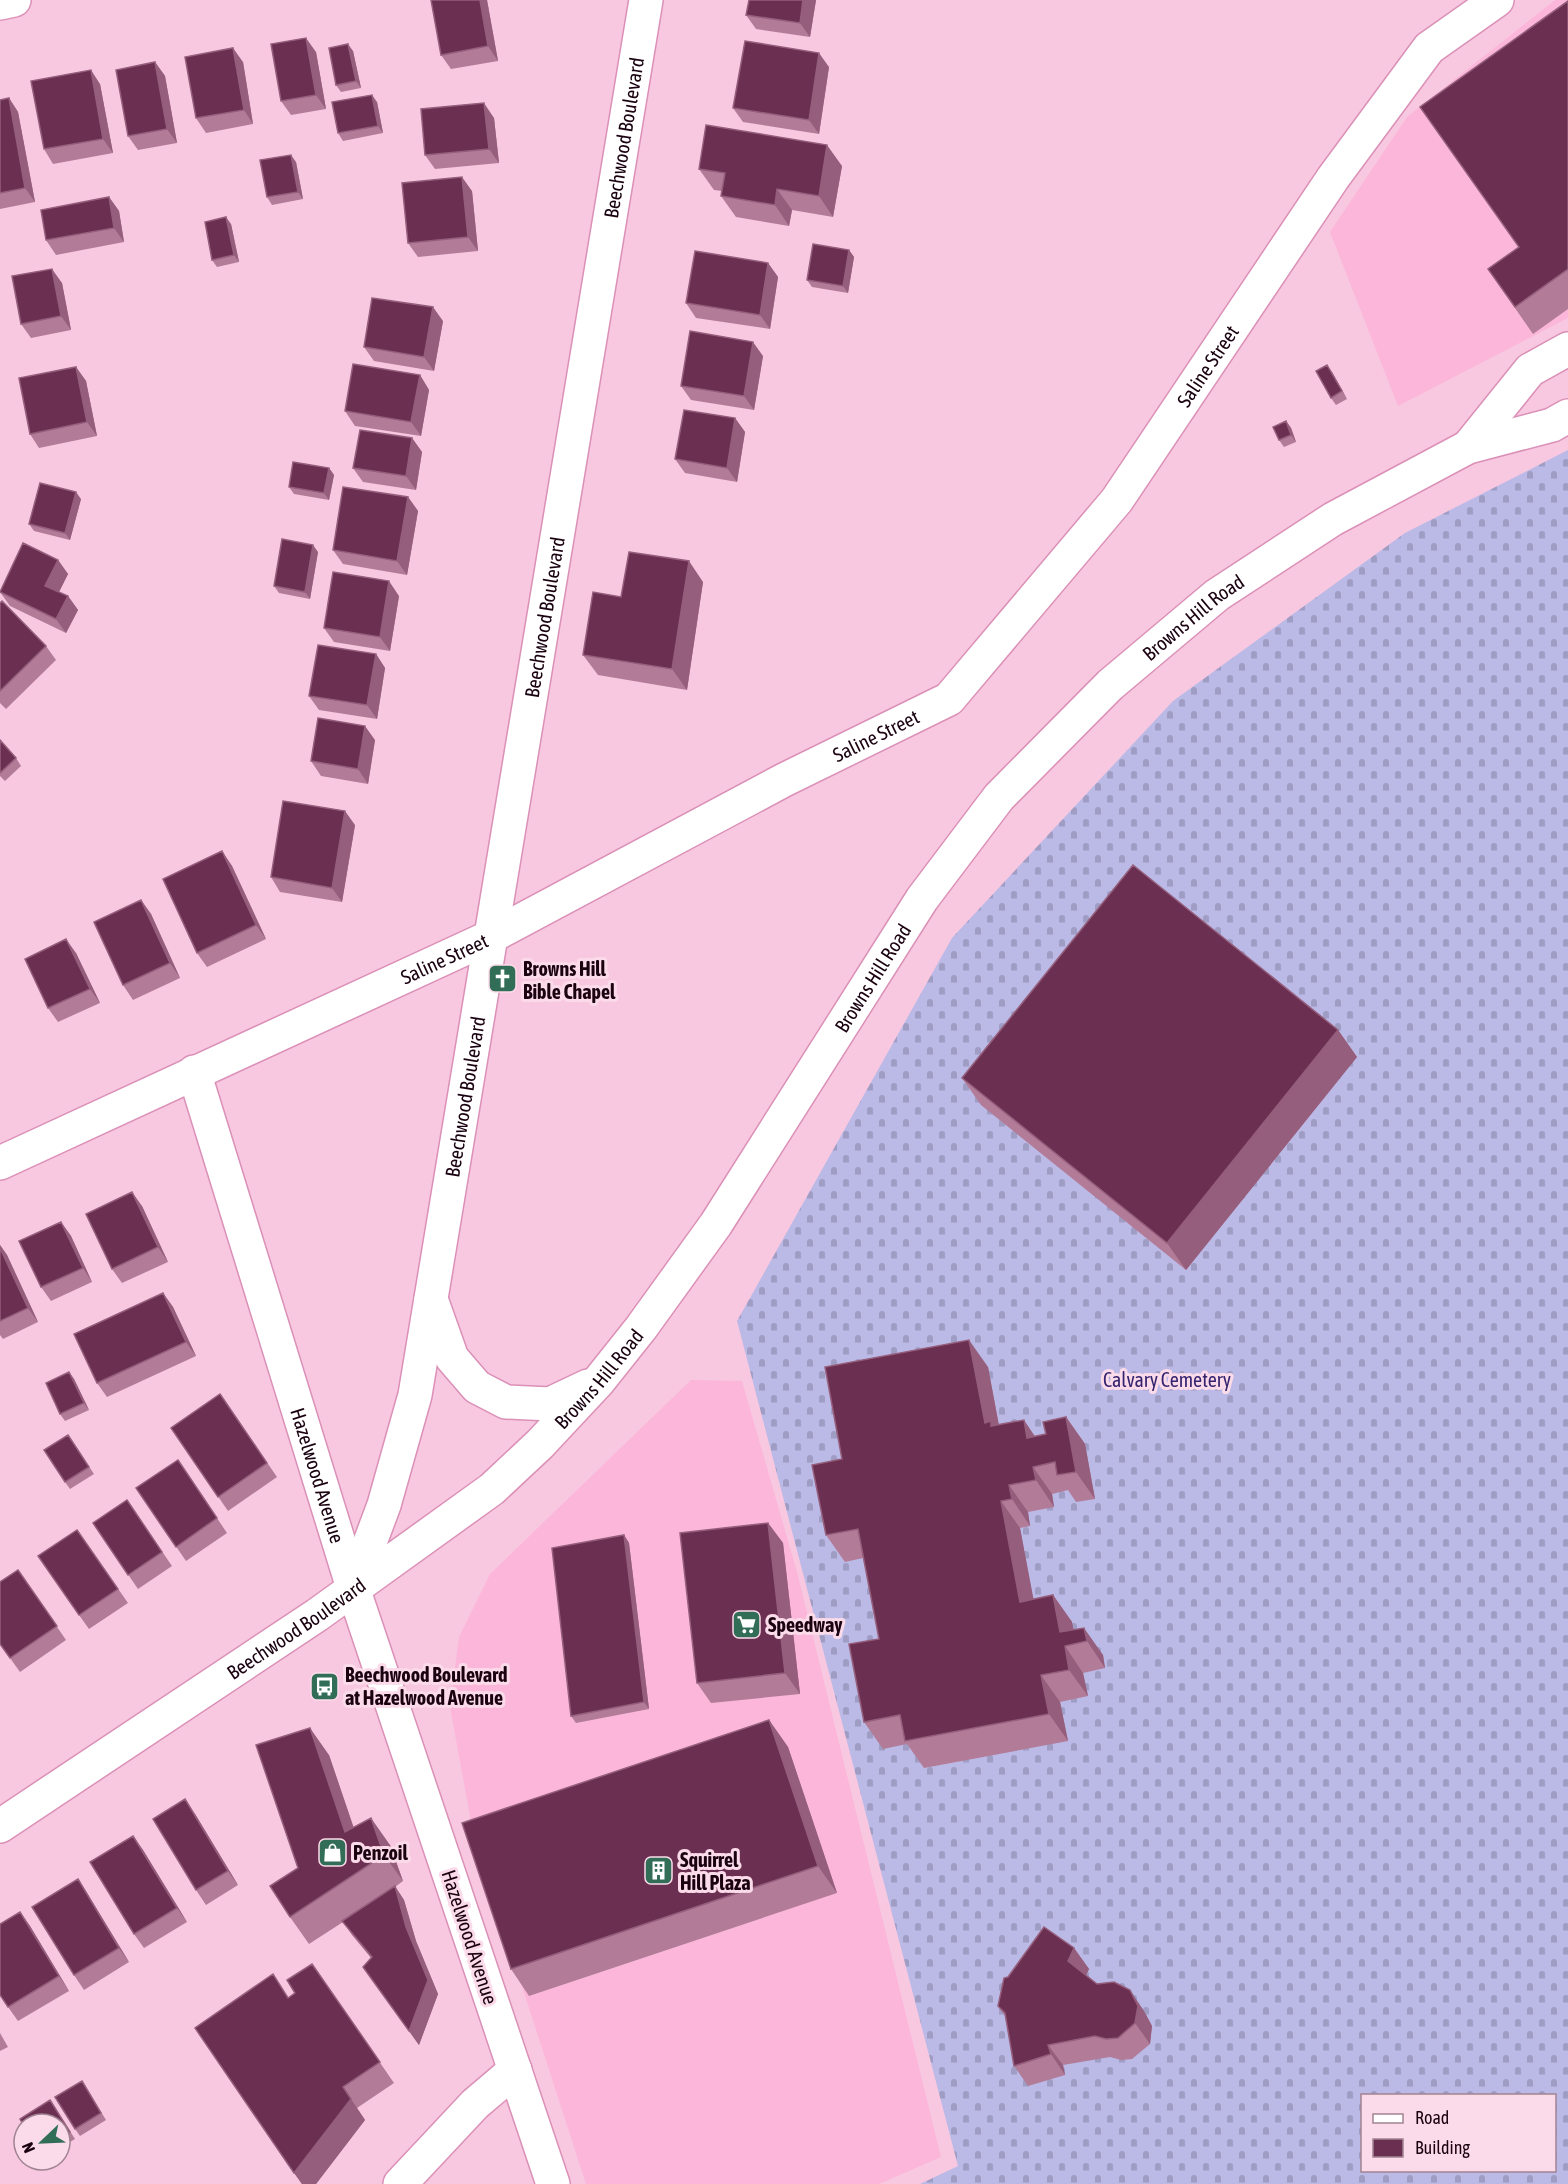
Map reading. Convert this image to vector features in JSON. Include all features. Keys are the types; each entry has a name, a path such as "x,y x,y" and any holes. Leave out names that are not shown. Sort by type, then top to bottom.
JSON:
{"street":[{"path":"0,3 14,0"},
{"name":"Beechwood Boulevard","path":"0,1826 354,1588 384,1505 415,1395 646,0"},
{"name":"Saline Street","path":"0,1163 490,937 784,780 949,699 1117,500 1333,178 1429,48 1497,0"},
{"name":"Browns Hill Road","path":"1468,447 1530,370 1568,349"},
{"name":"Browns Hill Road","path":"354,1588 492,1489 598,1382 641,1328 716,1224 922,899 999,797 1110,685 1217,595 1333,519 1468,447 1552,425 1568,416"},
{"name":"Hazelwood Avenue","path":"194,1072 354,1588 553,2184"},
{"path":"431,1299 452,1358 477,1387 506,1402 550,1404 598,1382"},
{"path":"400,2184 474,2104 515,2070"}],"shaded area":[{"path":"1555,0 1568,0 1568,318 1398,406 1330,232 1407,117"},
{"path":"691,1380 742,1381 797,1572 941,2157 879,2184 586,2184 474,1838 450,1707 459,1637 490,1574"}],"green space":[{"name":"Calvary Cemetery","path":"1568,450 1568,2184 920,2184 958,2166 737,1321 952,938 1173,701 1405,533"}],"building":[{"path":"431,0 480,0 488,46 441,55"},
{"path":"749,0 803,0 800,23 746,15"},
{"path":"1568,1 1568,269 1515,307 1488,269 1519,247 1420,107"},
{"path":"306,38 316,95 281,101 271,44"},
{"path":"745,41 819,53 809,120 733,108"},
{"path":"348,44 356,81 336,85 329,48"},
{"path":"233,48 244,110 196,118 185,57"},
{"path":"155,62 167,129 128,136 116,70"},
{"path":"91,70 103,139 44,149 31,81"},
{"path":"372,95 378,126 338,133 332,102"},
{"path":"9,98 25,188 0,193 0,100"},
{"path":"484,103 489,149 425,155 421,109"},
{"path":"706,125 827,145 819,196 777,189 775,205 721,196 725,173 699,169"},
{"path":"291,155 298,192 267,197 260,160"},
{"path":"462,177 468,237 408,243 402,183"},
{"path":"109,197 114,228 46,240 41,210"},
{"path":"226,217 234,255 212,260 205,222"},
{"path":"813,244 849,250 843,286 807,280"},
{"path":"695,251 768,263 760,315 686,303"},
{"path":"52,269 61,316 21,324 12,276"},
{"path":"372,298 433,307 424,357 364,347"},
{"path":"690,331 753,342 744,396 681,386"},
{"path":"353,364 420,375 411,422 345,411"},
{"path":"1327,365 1342,391 1331,398 1316,371"},
{"path":"76,367 87,422 30,434 19,378"},
{"path":"684,410 735,418 727,468 675,459"},
{"path":"1286,421 1291,435 1279,440 1273,427"},
{"path":"360,430 412,438 406,476 353,468"},
{"path":"293,462 329,468 324,493 289,487"},
{"path":"40,483 76,492 65,533 29,524"},
{"path":"343,487 408,497 397,561 333,550"},
{"path":"282,539 313,545 305,592 274,586"},
{"path":"23,543 58,560 45,586 68,596 56,619 0,592"},
{"path":"629,552 689,561 672,669 583,655 593,592 621,597"},
{"path":"333,572 389,581 380,637 324,628"},
{"path":"2,601 46,646 0,691 0,603"},
{"path":"318,645 376,654 367,705 309,696"},
{"path":"318,718 365,726 358,769 311,761"},
{"path":"0,740 16,758 0,773"},
{"path":"283,801 345,811 332,888 271,877"},
{"path":"222,851 256,925 197,953 163,879"},
{"path":"1133,865 1338,1030 1167,1243 962,1078"},
{"path":"141,900 170,963 123,985 94,922"},
{"path":"66,939 90,989 48,1008 25,959"},
{"path":"132,1192 158,1247 112,1269 86,1214"},
{"path":"61,1222 83,1268 41,1287 19,1241"},
{"path":"0,1248 28,1308 0,1321"},
{"path":"163,1293 186,1342 97,1383 74,1334"},
{"path":"969,1340 985,1423 991,1421 991,1426 1024,1420 1027,1438 1046,1434 1043,1422 1066,1417 1076,1472 1057,1475 1055,1462 1033,1467 1036,1480 1009,1485 1012,1499 1001,1501 1020,1602 1053,1595 1060,1632 1084,1628 1087,1641 1065,1646 1069,1670 1041,1675 1049,1714 905,1741 900,1715 864,1722 849,1644 879,1639 858,1529 826,1535 812,1465 842,1459 825,1367"},
{"path":"69,1372 84,1403 60,1414 46,1383"},
{"path":"220,1394 267,1463 218,1497 171,1428"},
{"path":"68,1435 89,1467 65,1482 44,1450"},
{"path":"178,1460 217,1518 176,1547 136,1488"},
{"path":"127,1500 162,1552 128,1575 93,1523"},
{"name":"Speedway","path":"768,1523 785,1673 697,1683 680,1533"},
{"path":"77,1530 118,1589 79,1615 38,1556"},
{"path":"624,1535 644,1702 571,1716 552,1548"},
{"path":"18,1570 57,1626 10,1658 0,1644 0,1582"},
{"name":"Squirrel Hill Plaza","path":"769,1720 818,1866 511,1969 462,1823"},
{"path":"310,1728 345,1832 371,1818 384,1855 290,1917 270,1886 298,1868 256,1745"},
{"path":"185,1799 228,1871 196,1890 153,1819"},
{"path":"133,1836 177,1908 134,1934 90,1862"},
{"path":"78,1879 119,1948 74,1975 32,1907"},
{"path":"395,1886 406,1927 428,1980 409,2031 363,1967 372,1957 342,1921"},
{"path":"20,1912 59,1976 8,2007 0,1995 0,1924"},
{"path":"1044,1927 1074,1948 1068,1961 1097,1984 1114,1982 1130,1990 1138,2006 1135,2023 1118,2038 1106,2039 1095,2036 1048,2045 1051,2054 1014,2066 1005,2013 998,2006 1004,1978 1008,1977"},
{"path":"312,1964 380,2062 343,2087 351,2099 294,2173 195,2028 273,1974 288,1998 295,1993 287,1980"},
{"path":"82,2081 101,2113 75,2129 72,2124 72,2112 64,2112 55,2097"},
{"path":"50,2100 58,2112 31,2112"}],"place":[{"name":"Browns Hill Bible Chapel","path":"502,979"},
{"name":"Speedway","path":"747,1624"},
{"name":"Beechwood Boulevard at Hazelwood Avenue","path":"324,1686"},
{"name":"Penzoil","path":"332,1852"},
{"name":"Squirrel Hill Plaza","path":"659,1871"}]}
